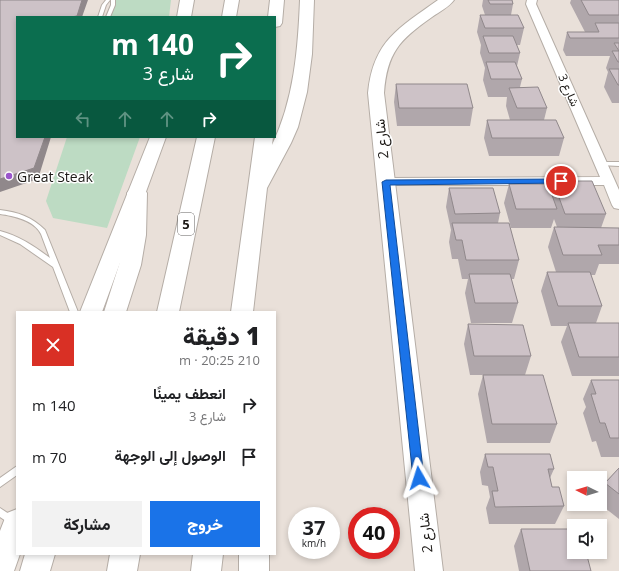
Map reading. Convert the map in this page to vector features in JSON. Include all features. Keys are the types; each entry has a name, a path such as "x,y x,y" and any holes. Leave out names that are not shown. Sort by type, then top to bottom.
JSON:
{"highway":[{"path":"229,16 232,0"},
{"path":"276,16 277,0"},
{"path":"259,186 283,143 296,107 301,79 307,0"},
{"name":"5","path":"168,311 206,138"},
{"path":"242,311 264,138"},
{"path":"115,311 130,265 136,235 137,193"},
{"path":"35,571 40,555"},
{"path":"122,571 125,555"},
{"path":"206,571 208,555"},
{"path":"254,555 254,571"}],"street":[{"path":"184,16 187,0"},
{"name":"شارع 2","path":"429,571 376,93 376,77 386,52 403,31 447,0"},
{"name":"شارع 3","path":"532,0 531,4 619,205"},
{"path":"91,311 158,138"},
{"path":"386,182 609,181"},
{"path":"0,571 11,520"}],"lane":[{"path":"100,16 104,5 108,0"},
{"path":"108,16 113,5 113,0"},
{"path":"601,164 619,164"},
{"path":"0,212 16,214 34,222 43,232 74,311"},
{"path":"0,233 8,234 56,266"},
{"path":"0,483 16,471"}],"green space":[{"path":"113,0 171,0 169,16 105,16"},
{"path":"67,138 140,138 107,228 53,218 46,201"}],"building":[{"path":"0,0 82,0 77,16 16,16 16,138 45,138 34,168 0,179"},
{"path":"488,0 512,0 513,4 490,4"},
{"path":"581,0 619,0 619,15 589,15"},
{"path":"480,15 518,15 524,28 485,28"},
{"path":"595,23 619,23 619,38 570,38 567,32 599,32"},
{"path":"483,36 513,36 520,53 489,53"},
{"path":"614,43 619,43 619,51"},
{"path":"612,51 619,51 619,62 618,62"},
{"path":"486,62 515,62 522,79 491,79"},
{"path":"609,69 619,69 619,85 618,85"},
{"path":"396,84 467,84 473,108 399,108"},
{"path":"538,87 547,108 517,108 509,88"},
{"path":"487,120 556,120 564,138 492,138"},
{"path":"553,181 592,181 606,214 565,214"},
{"path":"509,184 548,184 557,209 516,209"},
{"path":"449,188 493,188 500,213 455,214"},
{"path":"452,223 509,223 519,260 466,260 462,240 456,240"},
{"path":"554,227 619,228 619,245 598,245 602,255 563,255"},
{"path":"547,272 590,272 602,306 558,306"},
{"path":"469,274 510,274 518,303 475,303"},
{"path":"568,323 619,323 619,357 579,357"},
{"path":"468,324 523,325 531,356 474,356"},
{"path":"483,375 543,375 557,424 492,424"},
{"path":"591,380 619,380 619,438 610,438 605,423 600,423 591,394 596,394"},
{"path":"485,454 550,454 554,469 548,469 552,487 559,487 564,506 495,507 492,491 498,491 493,467 488,467"},
{"path":"619,468 619,494 607,485 607,481"},
{"path":"521,529 567,529 567,559 588,559 591,571 530,571"}],"place":[{"name":"Great Steak","path":"9,176"}],"route":[{"path":"419,478 386,182 561,181"}]}
